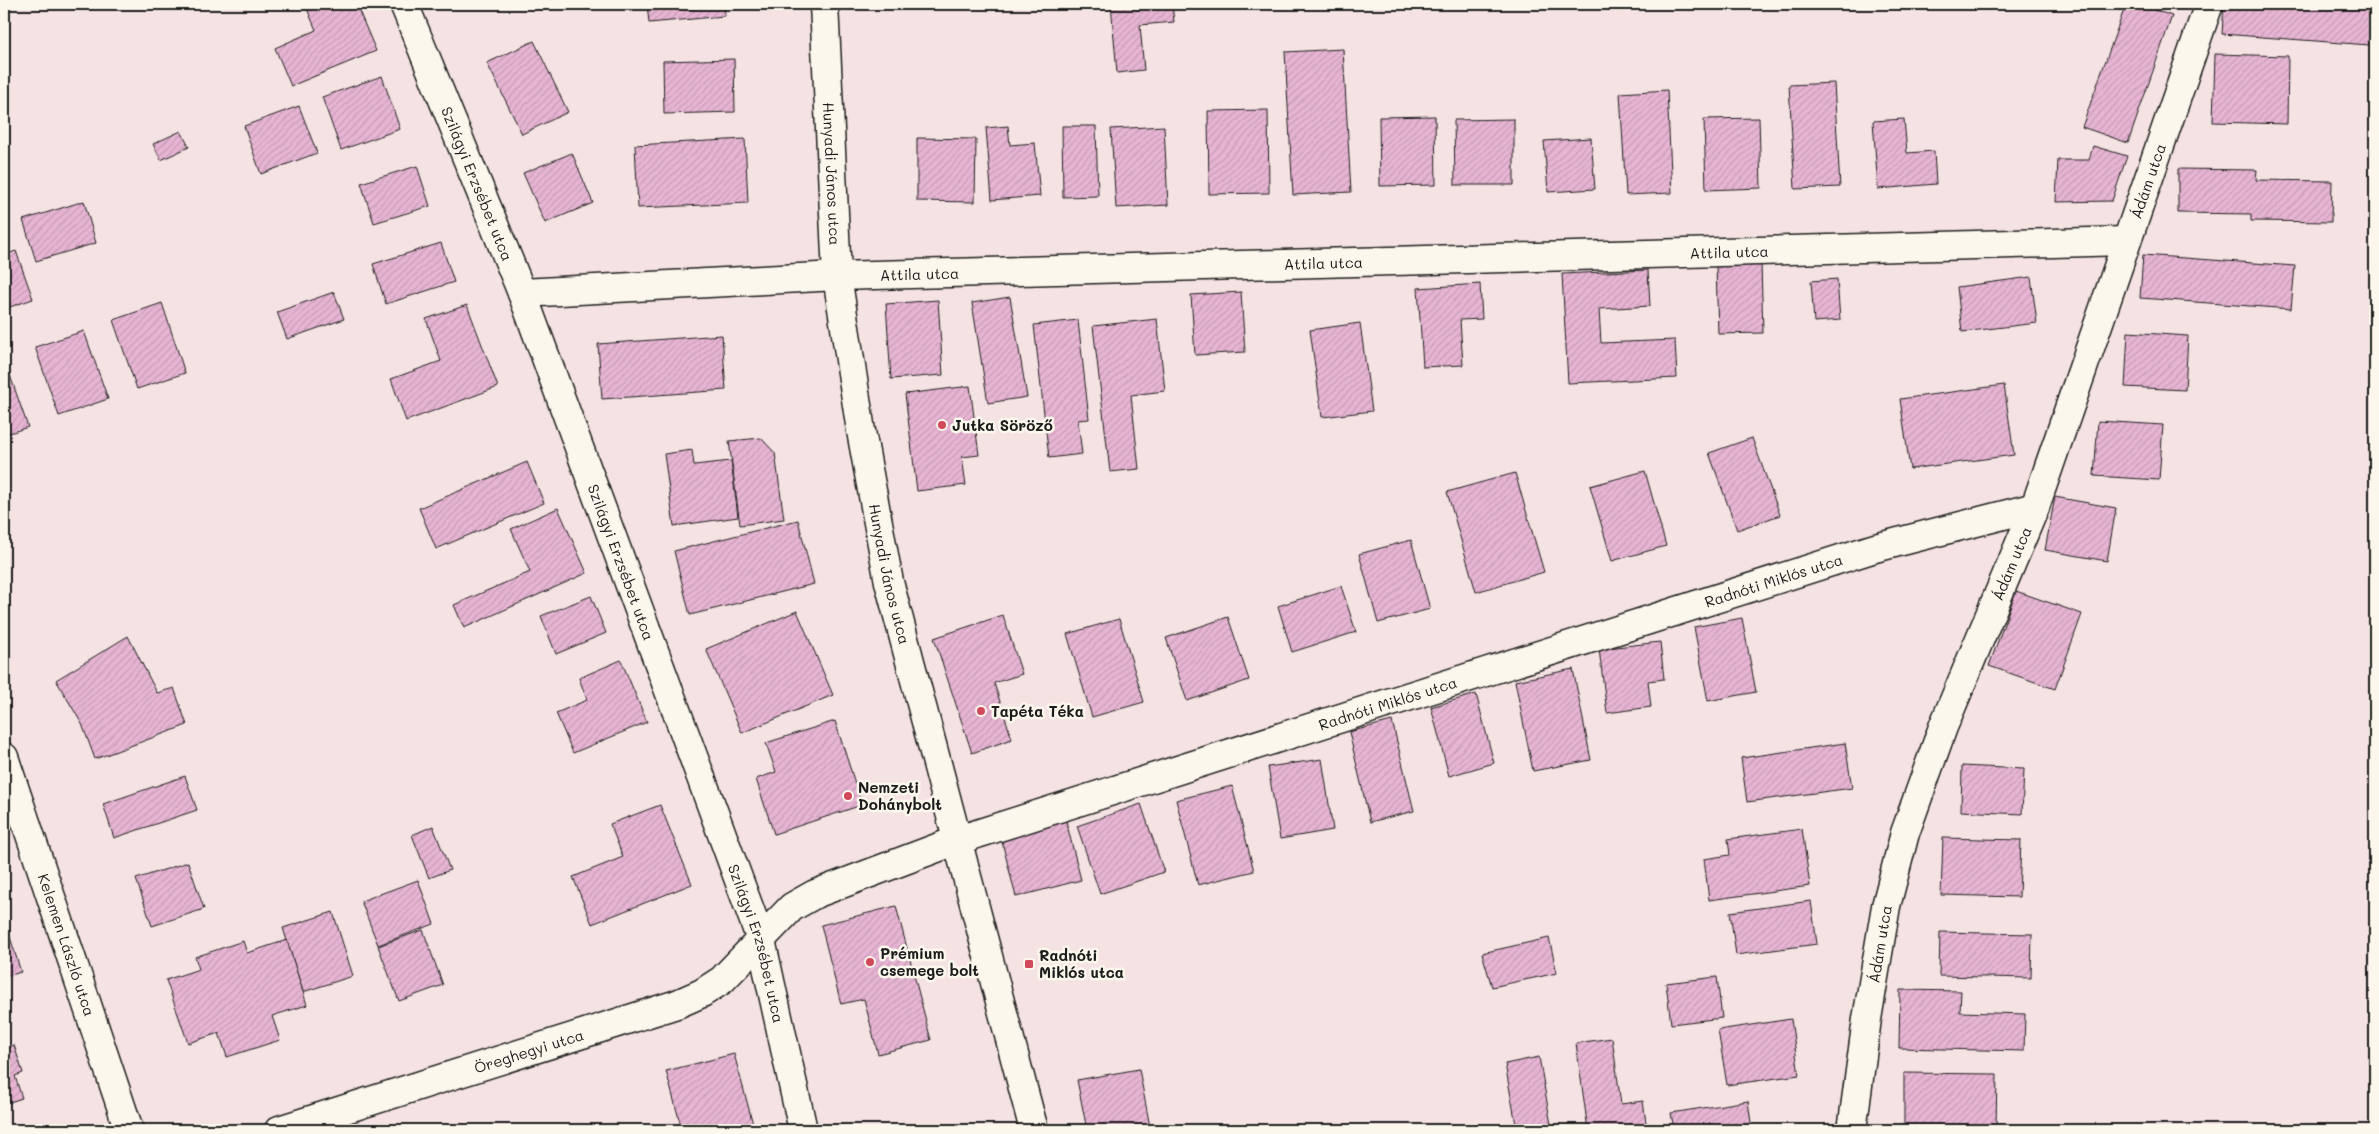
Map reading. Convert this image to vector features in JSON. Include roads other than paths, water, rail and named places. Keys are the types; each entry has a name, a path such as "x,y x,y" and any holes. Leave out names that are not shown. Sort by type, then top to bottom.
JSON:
{"street":[{"name":"Szilágyi Erzsébet utca","path":"404,4 522,293 762,940 803,1130"},
{"name":"Hunyadi János utca","path":"824,4 838,276 861,431 889,582 1034,1130"},
{"name":"Ádám utca","path":"1852,1130 1867,1019 1886,906 1905,833 1943,728 2035,507 2209,4"},
{"name":"Attila utca","path":"522,293 838,276 2126,241"},
{"name":"Radnóti Miklós utca","path":"762,940 792,907 815,894 958,840 1875,548 2035,507"},
{"name":"Kelemen László utca","path":"4,757 129,1130"},
{"name":"Öreghegyi utca","path":"279,1130 677,1004 702,993 722,980 762,940"}],"place":[{"name":"Jutka Söröző","path":"942,425"},
{"name":"Tapéta Téka","path":"981,711"},
{"name":"Nemzeti Dohánybolt","path":"848,796"},
{"name":"Prémium csemege bolt","path":"870,962"},
{"name":"Radnóti Miklós utca","path":"1029,964"}]}
